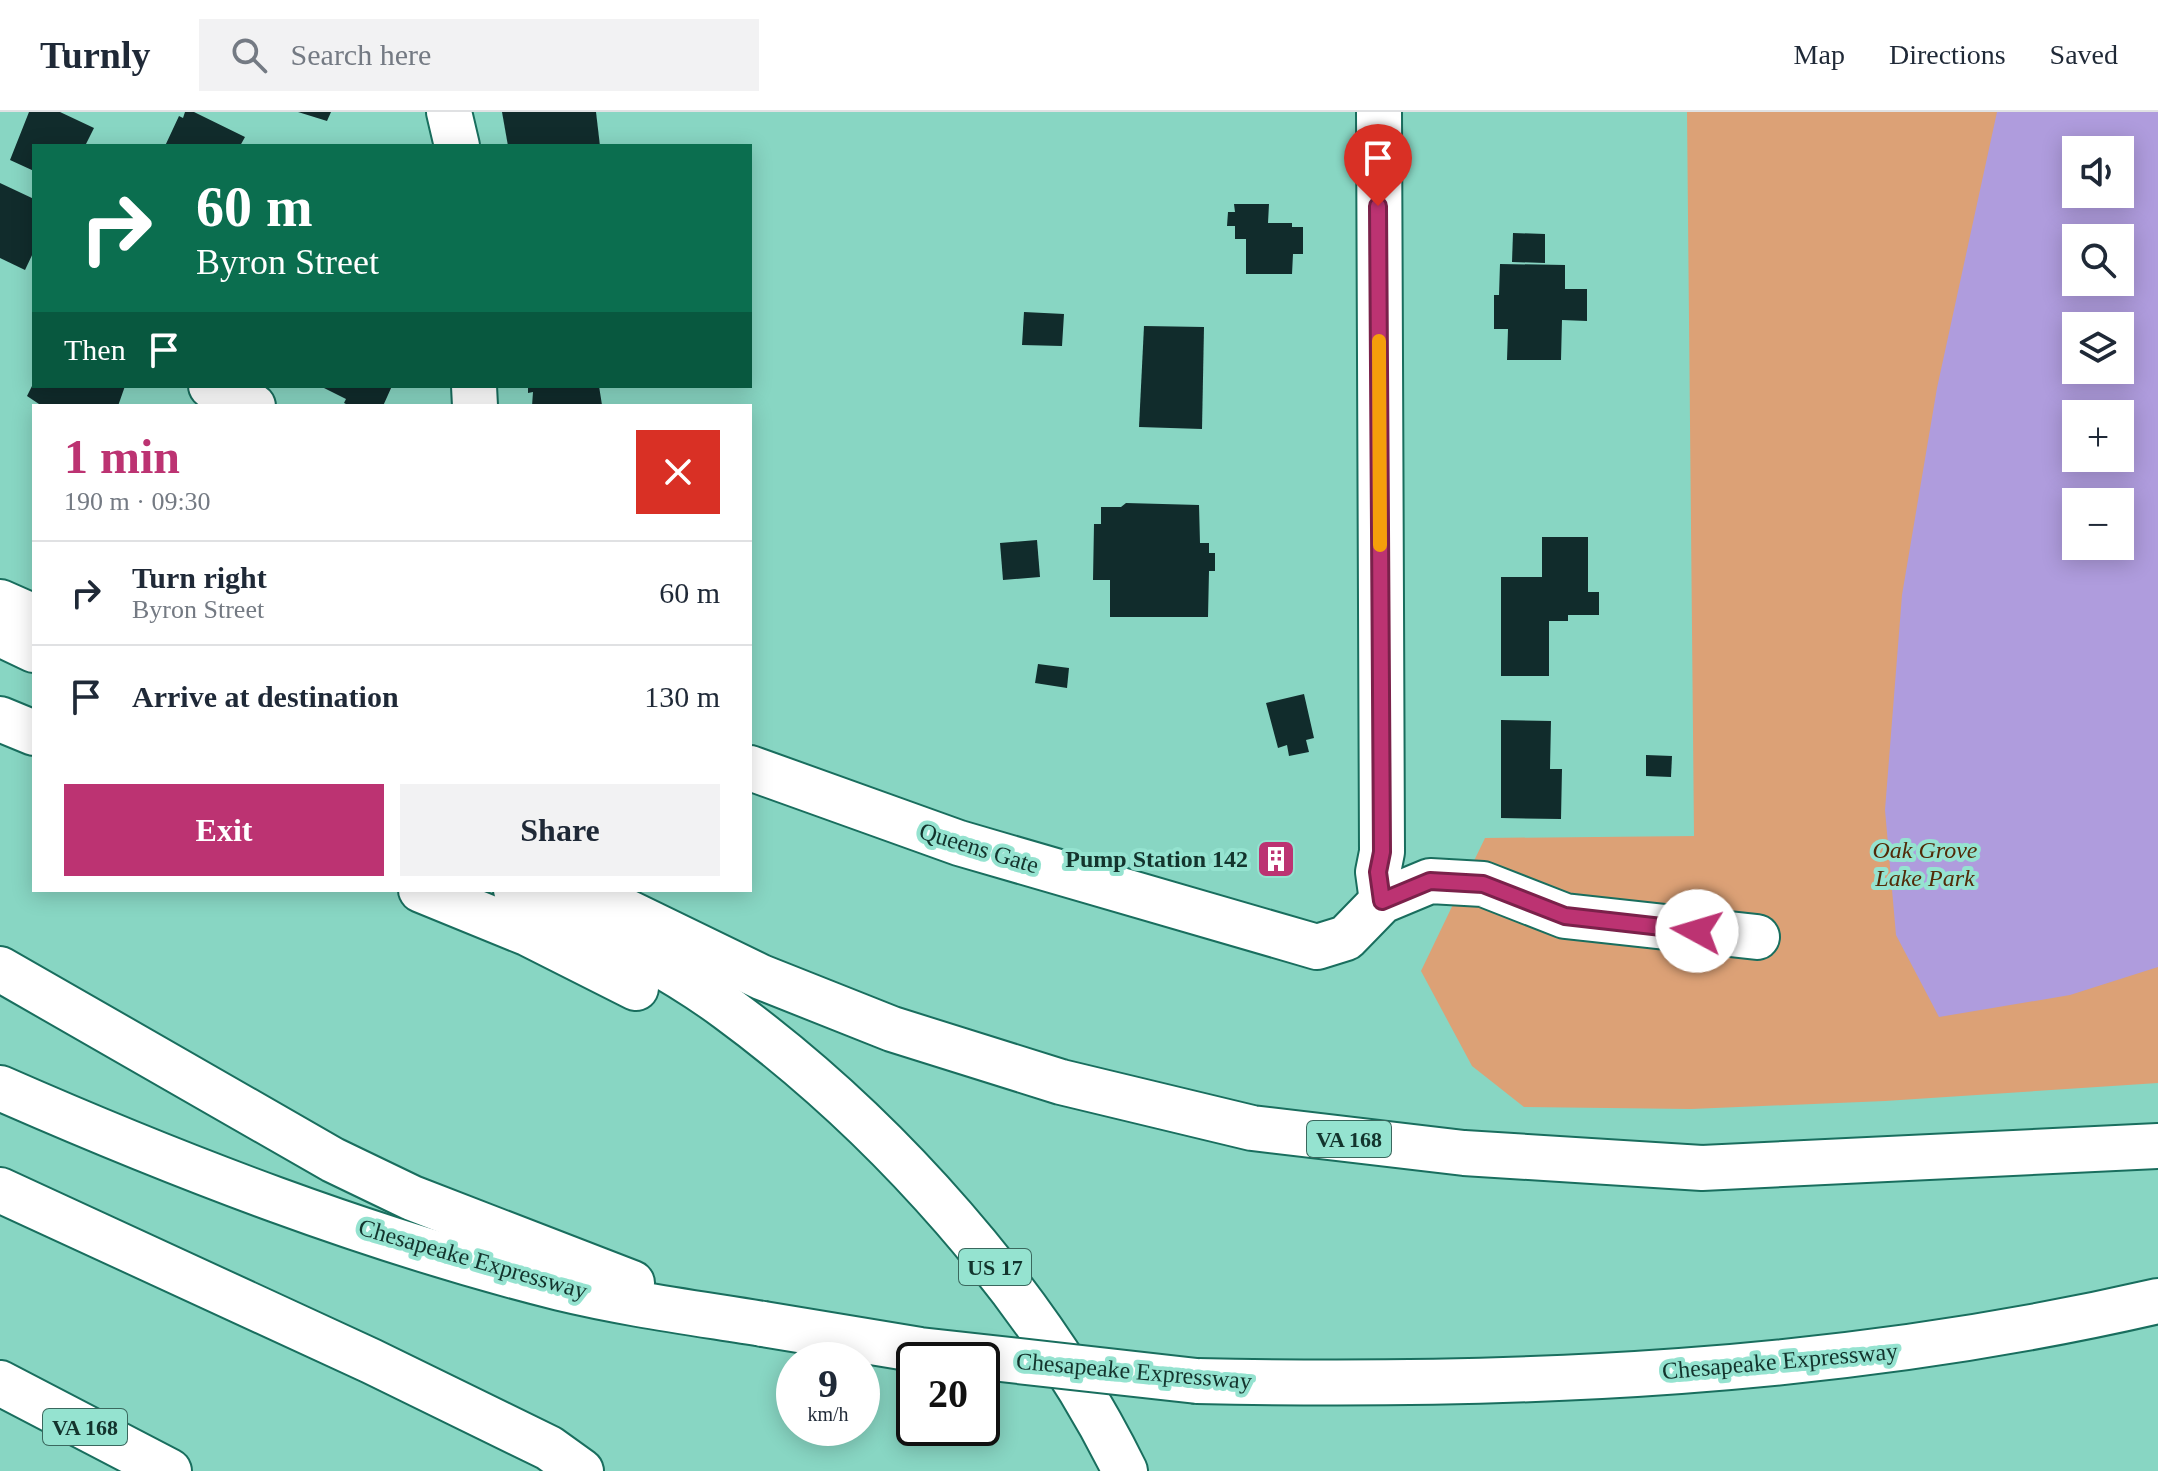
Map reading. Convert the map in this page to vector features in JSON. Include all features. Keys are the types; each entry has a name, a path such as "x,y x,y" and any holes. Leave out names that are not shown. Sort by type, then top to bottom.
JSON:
{"main road":[{"path":"449,112 457,144"},
{"path":"1379,112 1382,852 1378,872 1382,901 1430,881 1483,884 1565,916 1757,937"},
{"path":"215,388 249,404"},
{"path":"0,602 32,616"},
{"path":"0,634 32,649"},
{"path":"0,719 32,732"},
{"name":"Queens Gate","path":"752,769 959,843 1317,947 1346,938 1382,901"},
{"name":"US 17","path":"426,892 585,960 827,1093 915,1175 1008,1282 1108,1437 1125,1471"},
{"path":"520,892 645,958 727,1008 827,1093"},
{"name":"VA 168","path":"586,892 761,977 892,1029 1061,1082 1252,1128 1464,1153 1702,1168 2158,1146"},
{"path":"0,969 333,1160 412,1198 563,1254 708,1315"},
{"name":"Chesapeake Expressway","path":"0,1088 218,1175 428,1249 561,1288 920,1350 1197,1381 1455,1383 1766,1365 1915,1348 2024,1331 2158,1301"},
{"path":"0,1190 371,1361 549,1448 581,1471"},
{"name":"VA 168","path":"0,1383 169,1471"}],"green space":[{"name":"Oak Grove Lake Park","path":"1687,112 2158,112 2158,1083 1885,1101 1691,1109 1524,1107 1472,1066 1421,971 1485,838 1694,836"}],"shaded area":[{"path":"1997,112 2158,112 2158,967 2070,995 1939,1017 1896,935 1885,810 1902,595 1937,388"}],"building":[{"path":"29,112 60,112 94,128 86,144 32,144 32,170 10,160"},
{"path":"185,112 194,112 245,137 241,144 166,144 179,116 183,118"},
{"path":"298,112 331,112 327,121"},
{"path":"502,112 596,112 600,144 508,144"},
{"path":"0,183 32,198 32,255 25,270 0,258"},
{"path":"1234,204 1269,204 1268,223 1292,223 1292,227 1303,227 1303,254 1293,254 1292,274 1246,274 1246,239 1235,239 1235,226 1227,226 1228,212 1235,212"},
{"path":"1513,233 1545,234 1545,263 1512,262"},
{"path":"1500,264 1565,265 1565,289 1587,289 1587,321 1562,320 1561,360 1507,360 1508,329 1494,329 1494,295 1499,295"},
{"path":"1024,312 1064,314 1062,346 1022,345"},
{"path":"1144,326 1204,327 1202,429 1139,427"},
{"path":"32,386 124,388 119,404 39,404 27,396"},
{"path":"324,388 391,388 384,404 346,404 346,399"},
{"path":"528,388 599,388 602,404 532,404 533,392 528,393"},
{"path":"1126,503 1199,505 1200,543 1209,543 1209,553 1215,553 1215,571 1209,571 1208,617 1110,617 1110,580 1093,580 1094,524 1101,524 1101,507 1121,507"},
{"path":"1542,537 1588,537 1588,592 1599,592 1599,615 1568,615 1568,621 1549,621 1549,676 1501,676 1501,577 1542,577"},
{"path":"1037,540 1040,577 1003,580 1000,543"},
{"path":"1038,664 1069,668 1067,688 1035,683"},
{"path":"1304,694 1314,738 1306,740 1309,752 1289,756 1287,745 1278,748 1266,703"},
{"path":"1501,720 1551,721 1550,769 1562,769 1561,819 1501,818"},
{"path":"1646,755 1672,756 1671,777 1646,776"},
{"name":"Pump Station 142","path":"1275,840 1294,862 1277,878 1257,857"}],"slow traffic":[{"path":"1379,341 1380,545"}],"place":[{"name":"Pump Station 142","path":"1276,859"}],"route":[{"path":"1378,206 1382,852 1378,872 1382,901 1430,881 1483,884 1565,916 1697,931"}]}
